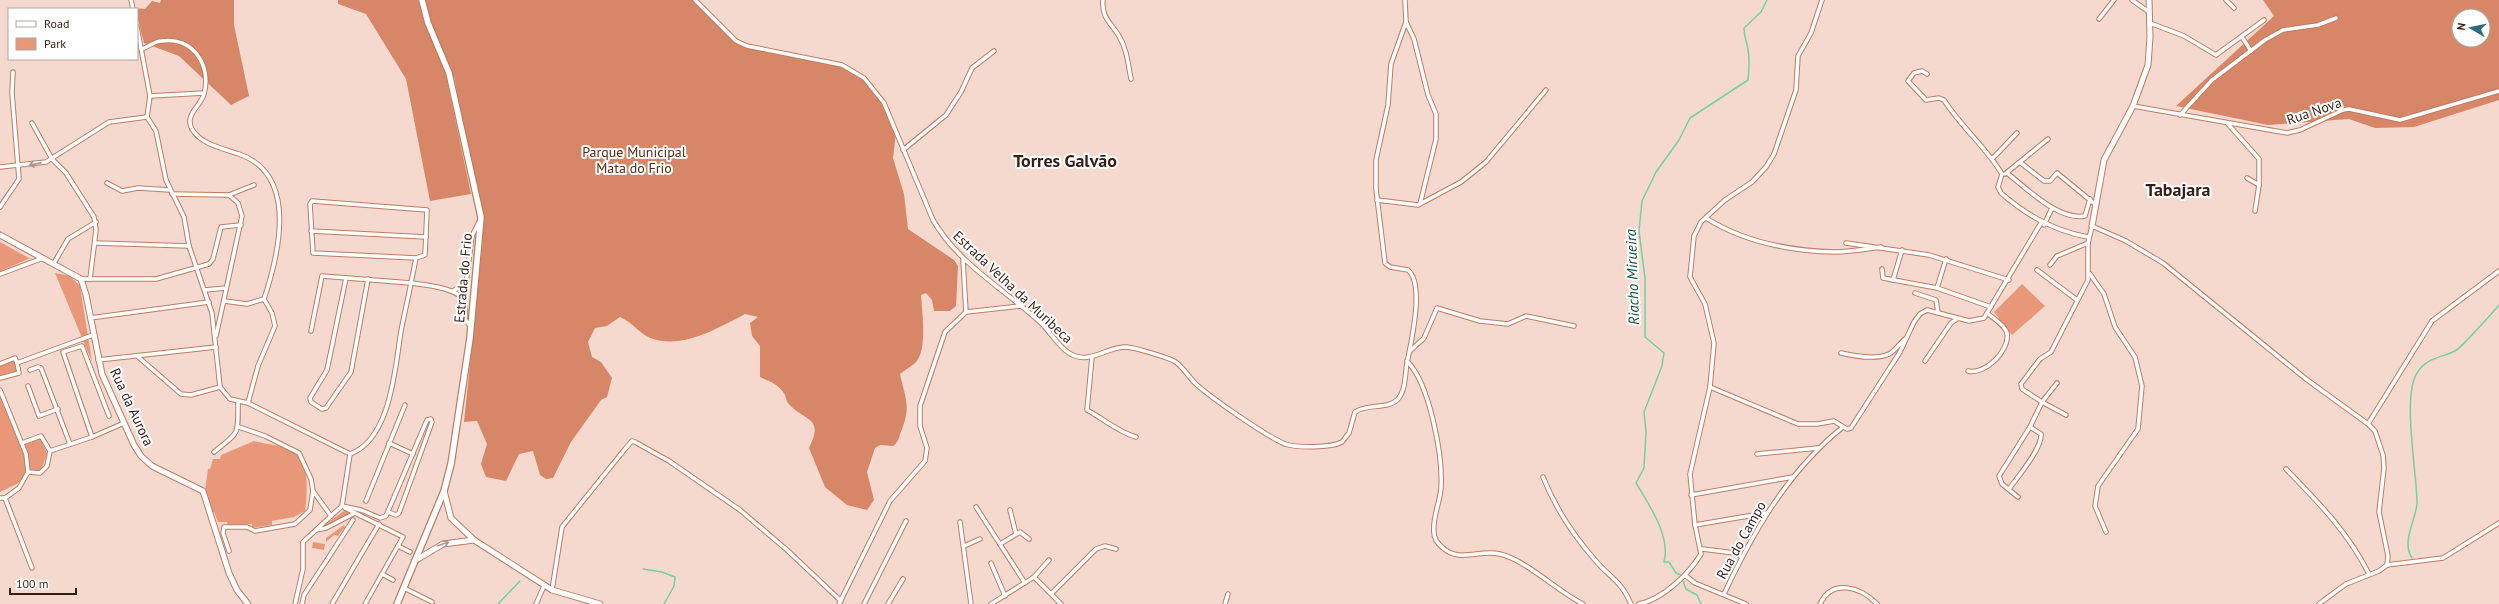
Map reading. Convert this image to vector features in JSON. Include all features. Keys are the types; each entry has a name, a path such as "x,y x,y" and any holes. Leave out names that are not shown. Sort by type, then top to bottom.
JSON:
{"main road":[{"name":"Estrada do Frio","path":"397,604 444,491 458,426 470,326 480,221 454,90 445,61 428,23 422,0"},
{"path":"2092,226 2104,160 2132,106 2148,65 2150,23 2149,0"},
{"path":"0,235 81,279"},
{"name":"Rua da Aurora","path":"81,279 98,360 106,386 124,423 145,461 199,489 205,495 216,538"},
{"path":"444,491 452,518 474,540 544,586 552,590 600,604"},
{"path":"216,538 237,590 248,604"},
{"path":"416,560 443,544 474,540"}],"street":[{"name":"Estrada Velha da Muribeca","path":"695,0 736,41 747,46 832,62 854,70 875,89 884,103 933,220 943,237 963,260 1043,325 1069,354 1077,357 1092,357 1127,347 1176,362 1202,389 1275,439 1292,446 1310,446 1342,442 1349,433 1355,412 1362,408 1392,403 1398,398 1407,361"},
{"path":"1103,0 1104,16 1119,36 1126,52 1131,79"},
{"path":"1405,0 1406,22 1391,64 1387,112 1376,160 1377,200 1385,263 1390,267 1408,270 1413,278 1416,316 1407,361 1416,374 1426,400 1438,456 1440,489 1433,531 1437,541 1447,552 1458,556 1487,552 1502,554 1522,565 1564,595 1583,604"},
{"path":"1639,604 1657,598 1673,584 1686,576 1702,554 1695,525 1691,495 1692,463 1710,387 1714,334 1705,304 1692,282 1689,272 1696,230 1706,218 1726,200 1752,182 1766,167 1774,154 1796,90 1798,56 1811,33 1822,0"},
{"path":"2099,19 2114,0"},
{"path":"2132,0 2149,12"},
{"path":"2226,0 2234,8"},
{"path":"2180,116 2212,80 2251,51 2283,30 2318,25 2336,18"},
{"path":"2150,23 2184,36 2216,55 2264,20"},
{"path":"1406,22 1414,39 1428,96 1436,114 1436,139 1420,204"},
{"path":"138,31 150,96 148,117 156,131 164,172 170,190 184,217 188,246 209,302 215,339 220,387 230,399 248,403 350,454 357,451 372,437 386,406 416,258"},
{"path":"2242,37 2251,51"},
{"path":"142,49 161,40 190,46 202,60 204,93 190,117 191,128 199,136 219,148 248,158 270,178 277,196 281,223 264,299 272,313 275,326 258,366 248,403"},
{"path":"903,150 946,115 961,92 972,68 994,51"},
{"path":"1927,74 1922,71 1914,73 1908,81 1926,100 1939,98 1944,100 1968,132 1993,158 2002,174 1998,187 2001,193 2043,224 2088,237"},
{"path":"0,207 19,182 12,93 13,72"},
{"path":"1377,200 1420,204 1461,182 1486,162 1546,90"},
{"name":"Rua Nova","path":"2132,106 2228,124 2280,132 2294,132 2349,109 2400,120 2499,91"},
{"path":"150,96 204,93"},
{"path":"0,167 18,167 52,159 109,122 148,117"},
{"path":"32,123 52,159 66,173 86,202 96,222 90,279"},
{"path":"2228,124 2259,160 2260,185 2255,211"},
{"path":"1993,158 2017,133"},
{"path":"2002,174 2007,173 2021,163 2048,139"},
{"path":"2021,163 2044,181 2050,181 2057,173 2096,205"},
{"path":"2007,173 2052,208 2083,217 2086,214 2090,199"},
{"path":"2247,178 2260,185"},
{"path":"107,183 122,191 138,188 170,190"},
{"path":"172,194 229,195 254,185"},
{"path":"215,339 241,225 240,207 229,195"},
{"path":"312,201 428,210 425,254 416,258 313,253 311,231 310,204 312,201"},
{"path":"1841,352 1874,357 1884,356 1890,353 1908,336 1914,322 1924,311 1938,312 1958,319 1980,320 1987,313 2009,280 2052,208"},
{"path":"1706,218 1736,235 1764,243 1836,252 1881,247"},
{"path":"453,291 466,283 472,236 480,221"},
{"path":"54,263 68,239 96,222"},
{"path":"81,279 152,279 212,263 221,227 241,225"},
{"path":"2066,415 2022,389 2022,382 2040,358 2051,352 2077,300 2086,286 2090,274 2088,237 2092,226 2126,241 2162,263 2316,387 2368,424 2378,436 2383,455 2384,468 2379,512 2388,556 2387,565"},
{"path":"311,231 426,237"},
{"path":"95,242 188,246"},
{"path":"1846,243 1902,250 1946,259 2009,280"},
{"path":"2050,265 2058,256 2088,243"},
{"path":"1893,280 1902,250"},
{"path":"0,274 43,258"},
{"path":"1937,288 1946,259"},
{"path":"963,260 966,312"},
{"path":"1882,269 1883,278 1937,288 1991,307"},
{"path":"2037,270 2077,300"},
{"path":"2368,424 2432,321 2499,271"},
{"path":"2090,274 2104,294 2115,327 2135,357 2142,386 2138,429 2098,486 2096,512 2106,532"},
{"path":"311,331 321,277 411,283 453,291 465,302 465,319 470,326"},
{"path":"346,278 330,362 325,375 310,398 311,402 322,409 326,408 351,372 368,280"},
{"path":"205,290 226,288"},
{"path":"1915,293 1936,300 1938,312"},
{"path":"224,301 248,304 264,299"},
{"path":"90,318 209,302"},
{"path":"552,590 562,527 625,449 632,442 635,442 669,461 740,510 787,550 840,602 890,501 925,461 927,448 920,426 920,406 932,374 940,340 944,332 966,312 1021,306"},
{"path":"1410,352 1424,338 1437,308 1480,321 1508,324 1526,316 1574,326"},
{"path":"1968,370 1983,369 1998,356 2005,345 2007,333 2005,328 1987,313"},
{"path":"1925,361 1951,323 1958,319"},
{"path":"17,364 93,335"},
{"name":"Rua do Campo","path":"1724,594 1766,513 1792,477 1819,448 1843,427 1849,429 1853,426 1908,336"},
{"path":"92,437 63,352 82,346 109,416"},
{"path":"98,360 216,347"},
{"path":"137,356 181,394 190,395 220,387"},
{"path":"1092,357 1087,410 1101,417 1123,434 1136,437"},
{"path":"0,364 15,358 19,373 0,378"},
{"path":"30,370 40,367 58,409 70,444"},
{"path":"2018,497 1999,480 1999,473 2030,427 2042,402 2057,384"},
{"path":"28,386 39,416 58,409"},
{"path":"1710,387 1798,424 1817,424 1834,421 1843,427"},
{"path":"0,390 26,454 28,472 19,488 5,498 0,498"},
{"path":"214,452 232,440 239,427 238,402"},
{"path":"366,501 405,406"},
{"path":"342,506 361,510 380,518 388,512 426,420 431,419 432,422 421,457 399,514 396,516 388,512"},
{"path":"50,451 92,437 124,423"},
{"path":"229,551 224,536 224,527 247,526 255,531 295,524 310,510 313,491 311,479 299,452 239,427"},
{"path":"2009,489 2026,467 2041,440 2041,434 2030,427"},
{"path":"22,443 41,436 50,451 47,466 40,473 28,472"},
{"path":"390,443 413,454"},
{"path":"1757,454 1819,448"},
{"path":"295,604 302,569 303,542 342,506 350,454"},
{"path":"2286,469 2336,520 2356,549 2369,574"},
{"path":"1544,477 1556,505 1566,522 1595,560 1622,585 1631,604"},
{"path":"1691,495 1792,477"},
{"path":"313,491 331,516"},
{"path":"5,498 32,568"},
{"path":"342,506 404,537 365,604"},
{"path":"976,507 1025,583"},
{"path":"1010,510 1016,534"},
{"path":"315,530 326,528 355,513"},
{"path":"1695,525 1766,513"},
{"path":"302,604 304,595 353,520"},
{"path":"864,604 906,521"},
{"path":"960,522 971,604"},
{"path":"2319,604 2346,584 2378,571 2387,565 2443,558 2499,523"},
{"path":"332,604 379,524"},
{"path":"1000,544 1021,532 1029,539"},
{"path":"216,538 224,536"},
{"path":"964,546 980,539"},
{"path":"398,546 410,552"},
{"path":"1052,593 1096,549 1105,546 1116,549"},
{"path":"1702,549 1734,553 1742,557"},
{"path":"992,604 1034,577 1049,560"},
{"path":"991,563 1005,596"},
{"path":"382,574 393,580"},
{"path":"1686,576 1695,583 1746,604"},
{"path":"1034,577 1052,593 1061,604"},
{"path":"888,604 902,579"},
{"path":"536,604 544,586"},
{"path":"404,588 418,597 432,602"},
{"path":"1820,604 1826,593 1832,589 1840,588 1862,593 1877,604"},
{"path":"1225,604 1228,594"}],"green space":[{"path":"161,0 234,0 234,25 249,96 231,105 179,56 144,43 138,20 138,8 145,9 152,1 160,3"},
{"path":"338,0 418,0 432,41 445,71 471,194 430,201 406,79 366,14 338,4"},
{"name":"Parque Municipal Mata do Frio","path":"421,0 694,0 740,43 835,62 863,76 882,100 896,133 893,158 904,194 908,229 954,260 958,266 956,306 950,311 934,311 932,300 926,293 921,295 923,320 922,350 915,363 900,374 907,408 905,421 897,443 893,446 880,445 875,448 867,472 874,500 867,510 847,505 825,487 809,448 815,430 814,425 788,403 783,391 780,388 760,377 760,346 752,336 750,323 758,317 745,314 712,331 699,336 675,341 662,341 650,338 620,317 607,326 595,328 588,342 592,357 601,362 612,378 607,397 601,400 571,442 553,478 546,479 540,475 533,451 519,454 506,481 486,477 481,464 487,444 477,421 464,422 483,239 482,211 454,77 444,63"},
{"path":"2263,0 2499,0 2499,100 2414,127 2375,128 2349,119 2268,125 2176,106 2274,16"},
{"path":"0,242 29,258 31,258 0,271"},
{"path":"55,273 70,276 80,286 92,362"},
{"path":"2022,284 2045,306 2012,335 1994,312"},
{"path":"15,358 20,372 0,378 0,364"},
{"path":"0,390 21,443 40,435 47,454 40,473 28,472 17,484 0,492"},
{"path":"254,441 288,448 296,452 300,457 306,472 305,511 294,517 272,521 272,525 252,528 252,524 228,525 227,522 218,522 214,512 212,513 205,491 208,469 210,469 213,459 220,459 221,455"},
{"path":"345,510 349,513 332,524 322,527"},
{"path":"344,525 345,527 338,536 334,535 326,542 326,538"},
{"path":"313,542 325,544 324,550 312,548"}],"waterway":[{"name":"Riacho Mirueira","path":"1681,575 1676,573 1669,562 1664,562 1665,552 1662,531 1658,521 1636,483 1644,468 1646,432 1644,412 1662,366 1664,353 1645,337 1645,278 1639,231 1642,201 1656,172 1679,140 1690,118 1748,80 1749,58 1744,28 1761,12 1767,0"},
{"path":"2412,558 2409,552 2408,538 2417,503 2410,417 2413,384 2417,373 2425,364 2455,351 2499,305"},
{"path":"643,569 662,572 675,577 674,586 664,604"},
{"path":"498,604 520,581"},
{"name":"Riacho Mirueira","path":"1683,581 1686,589 1697,595 1701,604"}],"district":[{"name":"Torres Galvão","path":"1065,160"},
{"name":"Tabajara","path":"2178,189"}]}
